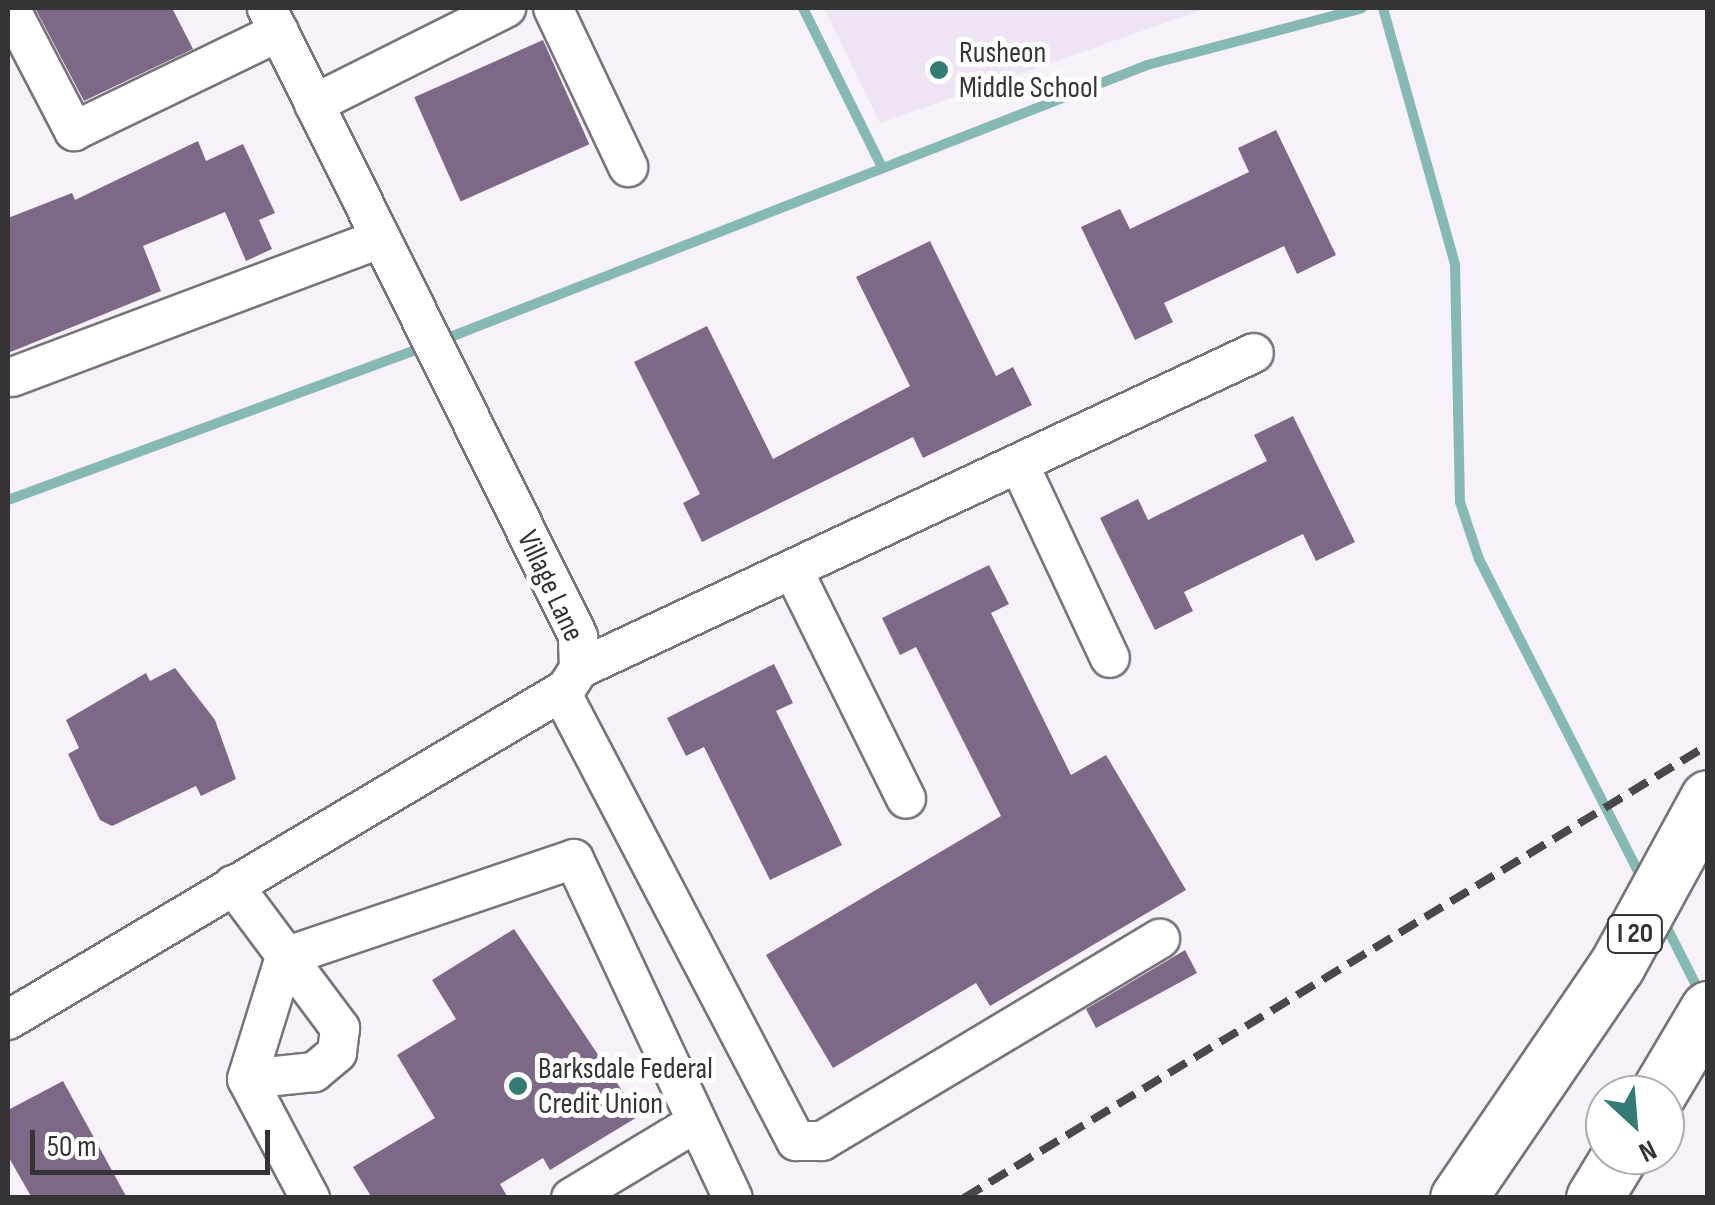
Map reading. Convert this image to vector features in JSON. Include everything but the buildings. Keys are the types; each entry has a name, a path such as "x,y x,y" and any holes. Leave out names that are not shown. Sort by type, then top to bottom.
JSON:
{"highway":[{"name":"I 20","path":"1458,1198 1552,1064 1658,897 1708,798"},
{"path":"1669,1075 1708,1009"}],"street":[{"path":"10,8 74,131 273,20"},
{"path":"314,104 506,8"},
{"path":"553,8 628,167"},
{"name":"Village Lane","path":"9,1015 570,681 578,636 273,20"},
{"path":"12,377 381,238"},
{"path":"1160,939 822,1141 796,1140 570,681 793,570 1254,354"},
{"path":"1019,464 1110,658"},
{"path":"793,570 906,800"},
{"path":"285,957 574,859 733,1198"},
{"path":"233,885 285,957 328,1004 337,1053 314,1072 247,1079"},
{"path":"285,957 247,1079 310,1198"},
{"path":"571,1198 697,1122"}],"shaded area":[{"name":"Rusheon Middle School","path":"824,8 1207,8 880,123"}],"waterway":[{"path":"803,8 882,167"},
{"path":"440,341 1147,65 1362,8"},
{"path":"1383,8 1455,265 1460,502 1479,559 1643,881"},
{"path":"8,500 424,347"},
{"path":"1662,918 1702,997"}],"railway":[{"path":"964,1198 1708,745"}],"place":[{"name":"Rusheon Middle School","path":"939,70"},
{"name":"Barksdale Federal Credit Union","path":"518,1086"}]}
